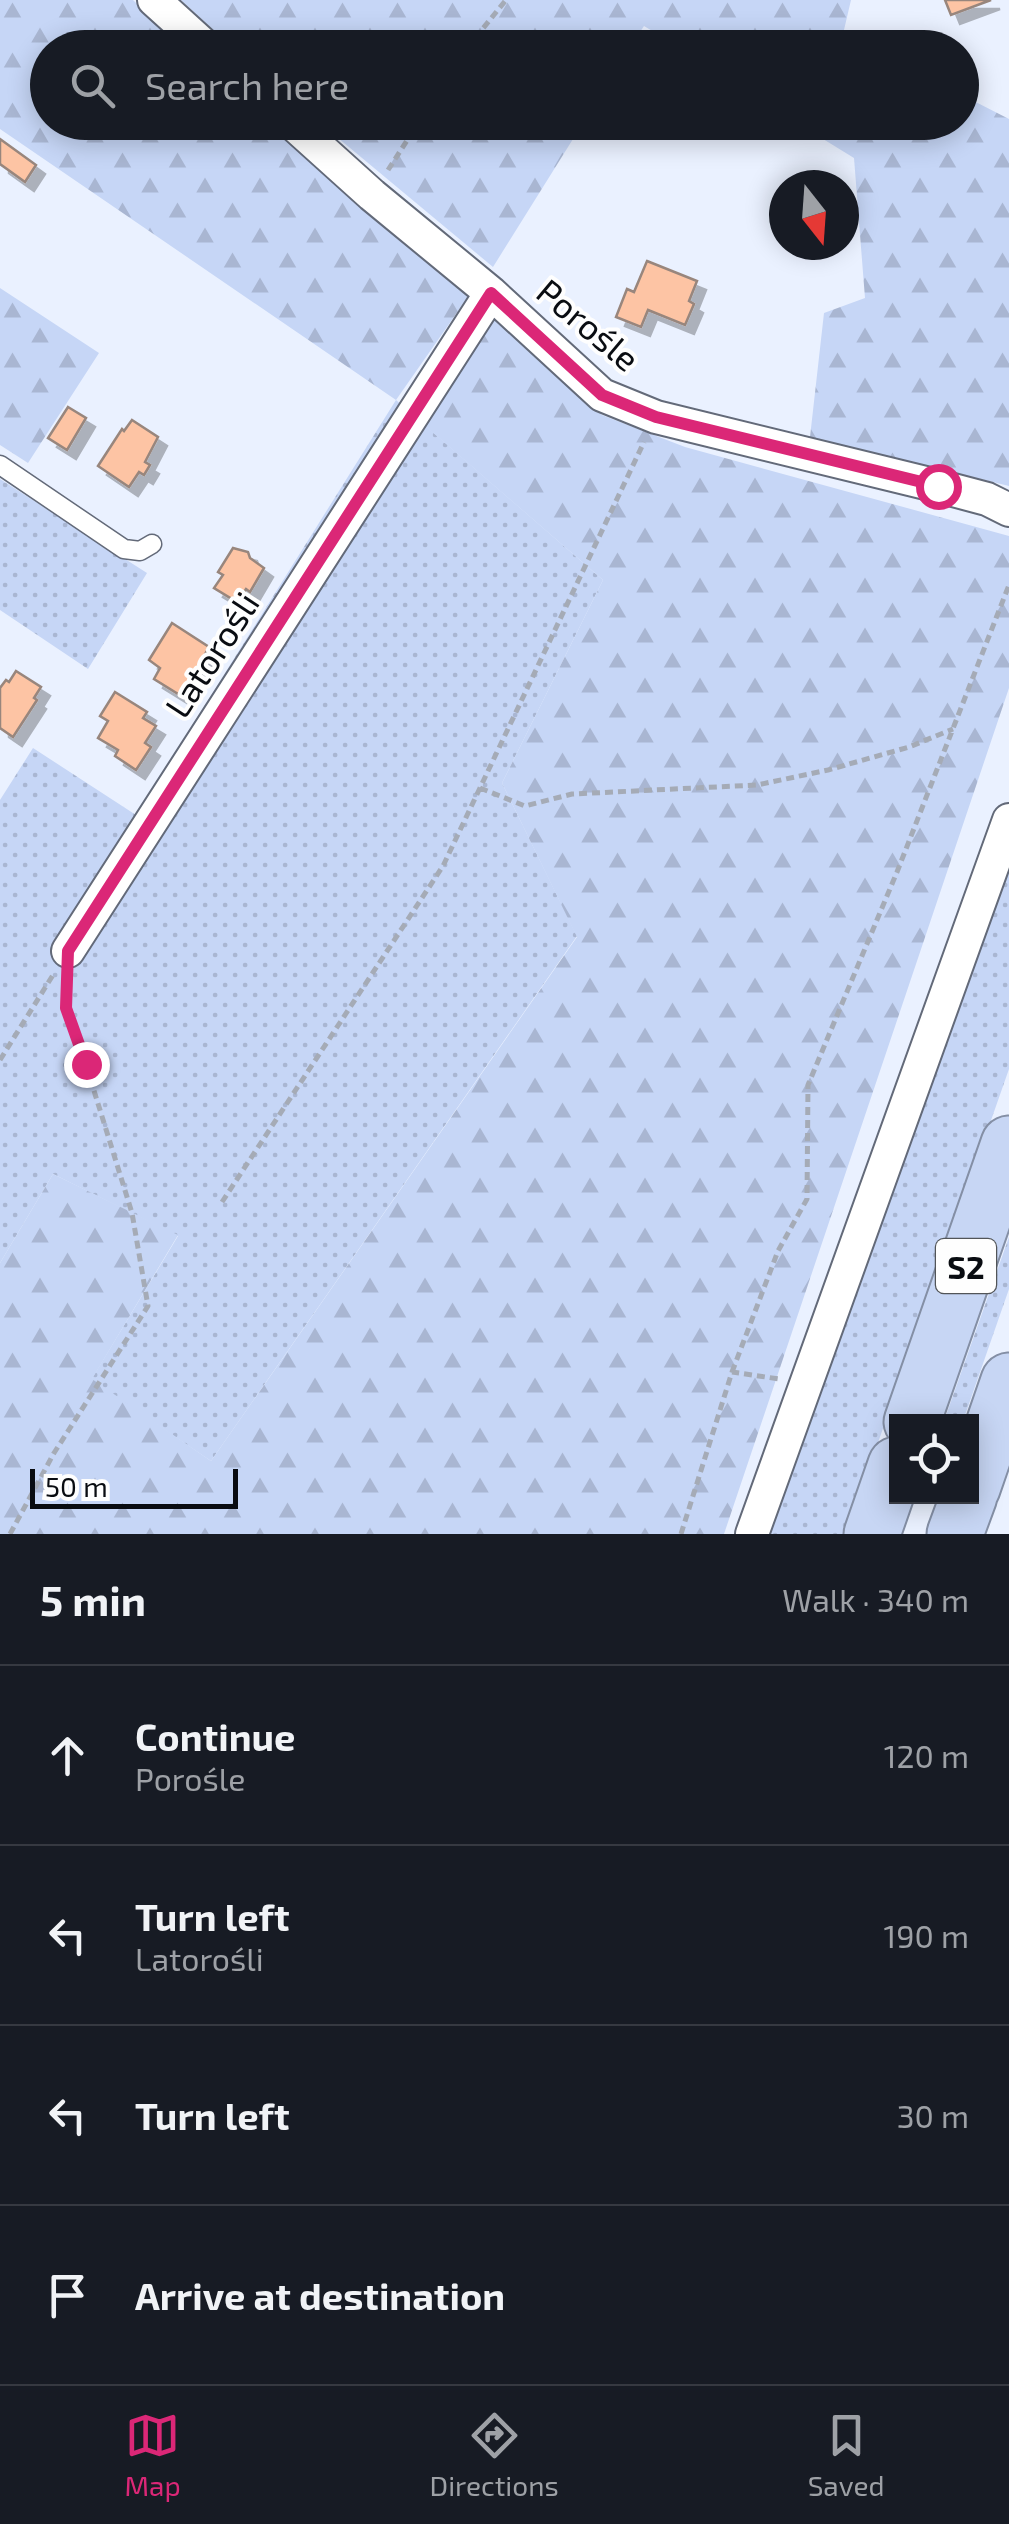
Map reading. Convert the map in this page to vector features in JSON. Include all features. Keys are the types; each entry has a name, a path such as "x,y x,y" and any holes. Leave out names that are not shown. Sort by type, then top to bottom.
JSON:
{"highway":[{"name":"S2","path":"915,1414 1009,1144"},
{"path":"979,1468 1009,1381"},
{"path":"872,1534 889,1485"},
{"path":"956,1534 965,1504"}],"street":[{"path":"154,0 187,30"},
{"name":"Porośle","path":"311,140 372,196 491,293 602,395 656,417 938,486 1009,510"},
{"name":"Latorośli","path":"68,951 491,293"},
{"path":"752,1534 1009,820"}],"lane":[{"path":"0,465 124,549 140,550 152,544"}],"path":[{"path":"482,30 506,0"},
{"path":"372,196 408,140"},
{"path":"222,1202 443,866 656,417"},
{"path":"681,1534 732,1372 778,1251 807,1198 808,1085 897,872 1009,585"},
{"path":"480,788 524,806 572,794 757,784 828,770 909,747 953,728"},
{"path":"0,1060 68,951"},
{"path":"10,1534 54,1452 148,1306 132,1213 66,1008 68,951"},
{"path":"732,1372 806,1384"}],"green space":[{"path":"0,0 133,0 164,30 30,30 30,140 286,140 470,294 396,400 0,129"},
{"path":"181,0 851,0 844,30 651,30 644,26 641,30 214,30"},
{"path":"979,104 1009,119 1009,486 810,437 824,313 865,298 859,170 855,170 854,158 825,140 979,140"},
{"path":"340,140 572,140 493,267"},
{"path":"0,288 99,353 28,463 0,445"},
{"path":"494,316 602,415 685,447 1009,536 1009,688 724,1534 0,1534 0,1263 53,1174 178,1235 92,1379 211,1461 577,937 502,783 603,580 423,424"},
{"path":"396,400 603,580 502,783 577,936 211,1461 91,1380 178,1236 53,1174 0,1263 0,800 33,748 136,815"},
{"path":"0,479 147,573 88,669 0,610"},
{"path":"1009,850 1009,1069 846,1534 764,1534"},
{"path":"1009,1237 1009,1289 965,1414 946,1414"}],"building":[{"path":"945,0 991,0 951,15"},
{"path":"0,139 36,165 25,182 0,164"},
{"path":"647,261 697,281 689,301 694,304 685,325 648,310 641,327 616,317 627,289 634,292"},
{"path":"68,407 86,418 67,450 48,438"},
{"path":"132,420 158,437 145,462 150,465 144,475 139,472 129,487 98,466"},
{"path":"233,548 248,552 264,568 250,592 246,589 237,602 214,588 223,575 218,572"},
{"path":"172,623 209,647 183,697 154,679 160,668 149,660"},
{"path":"16,671 41,687 13,737 0,728 0,688"},
{"path":"115,692 147,712 143,718 156,726 145,743 151,747 136,770 115,756 118,750 98,738 108,721 100,716"}],"route":[{"path":"86,1064 66,1008 68,951 491,293 602,395 656,417 938,486"}]}
